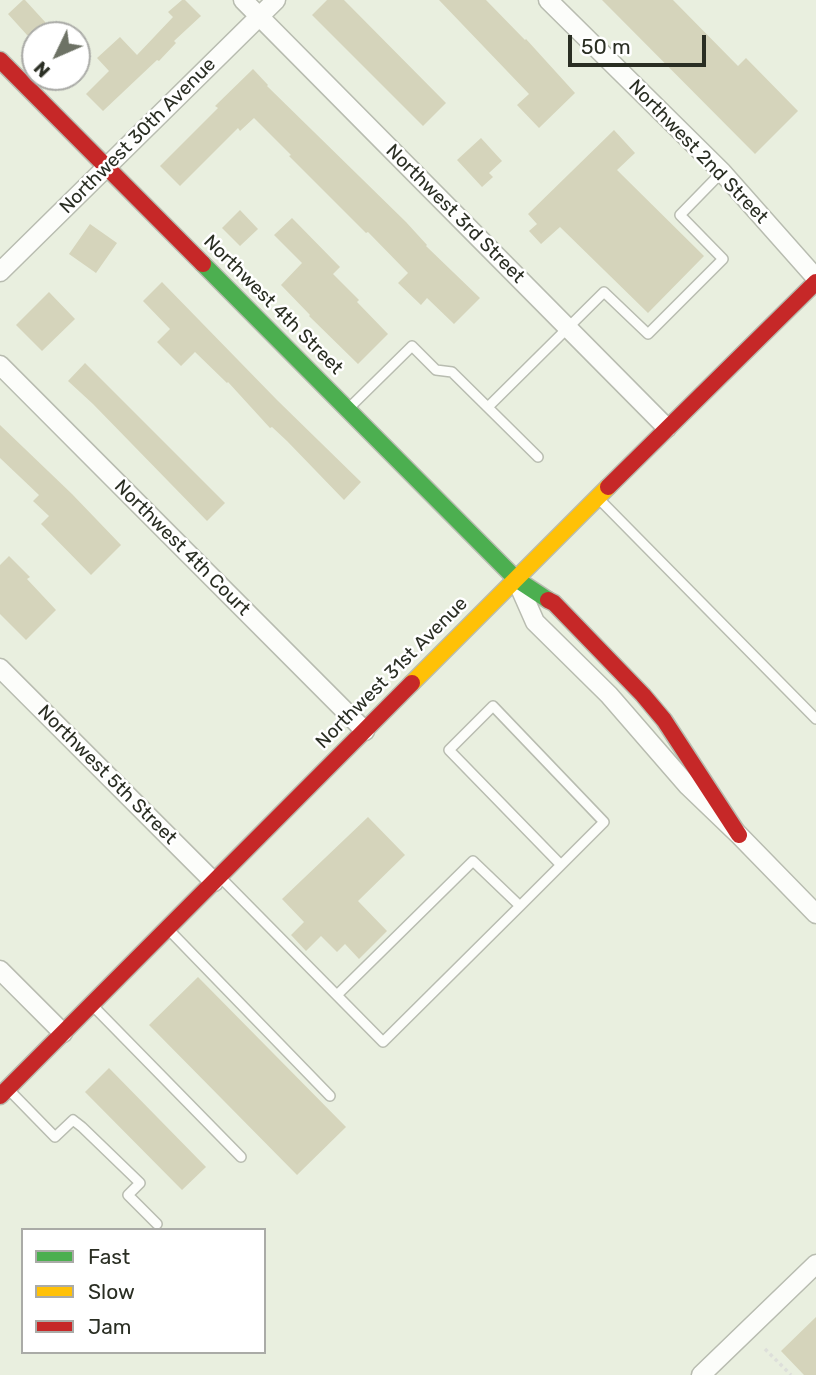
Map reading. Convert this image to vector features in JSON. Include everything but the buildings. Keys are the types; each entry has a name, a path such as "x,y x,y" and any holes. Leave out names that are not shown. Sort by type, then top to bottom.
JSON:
{"main road":[{"name":"Northwest 4th Street","path":"0,60 516,579 554,603 643,695 664,720 739,835"},
{"name":"Northwest 31st Avenue","path":"4,1092 816,280"}],"street":[{"name":"Northwest 3rd Street","path":"243,0 667,428"},
{"name":"Northwest 30th Avenue","path":"0,272 276,0"},
{"name":"Northwest 2nd Street","path":"548,0 722,172 816,280"},
{"name":"Northwest 4th Court","path":"0,365 365,731"},
{"path":"516,579 535,622 609,695 688,786 816,914"},
{"name":"Northwest 5th Street","path":"0,668 217,879"},
{"path":"0,970 63,1033"},
{"path":"701,1375 816,1264"}],"lane":[{"path":"488,407 604,292 648,334 723,259 680,215 722,172"},
{"path":"347,410 412,346 436,369 453,372 538,457"},
{"path":"598,498 816,719"},
{"path":"217,879 383,1042 520,906 561,865 604,822 493,706 449,750 561,865"},
{"path":"337,995 473,861 520,906"},
{"path":"167,928 330,1096"},
{"path":"91,1004 240,1157"},
{"path":"4,1092 55,1137 73,1120 82,1127 140,1183 128,1195 157,1224"}],"path":[{"path":"765,1349 791,1375"}],"traffic: fast":[{"path":"203,264 516,579 548,600"}],"traffic: slow":[{"path":"412,683 608,487"}],"traffic: jam":[{"path":"0,60 203,264"},
{"path":"608,487 816,282"},
{"path":"548,600 554,603 643,695 664,720 739,835"},
{"path":"0,1096 412,683"}]}
